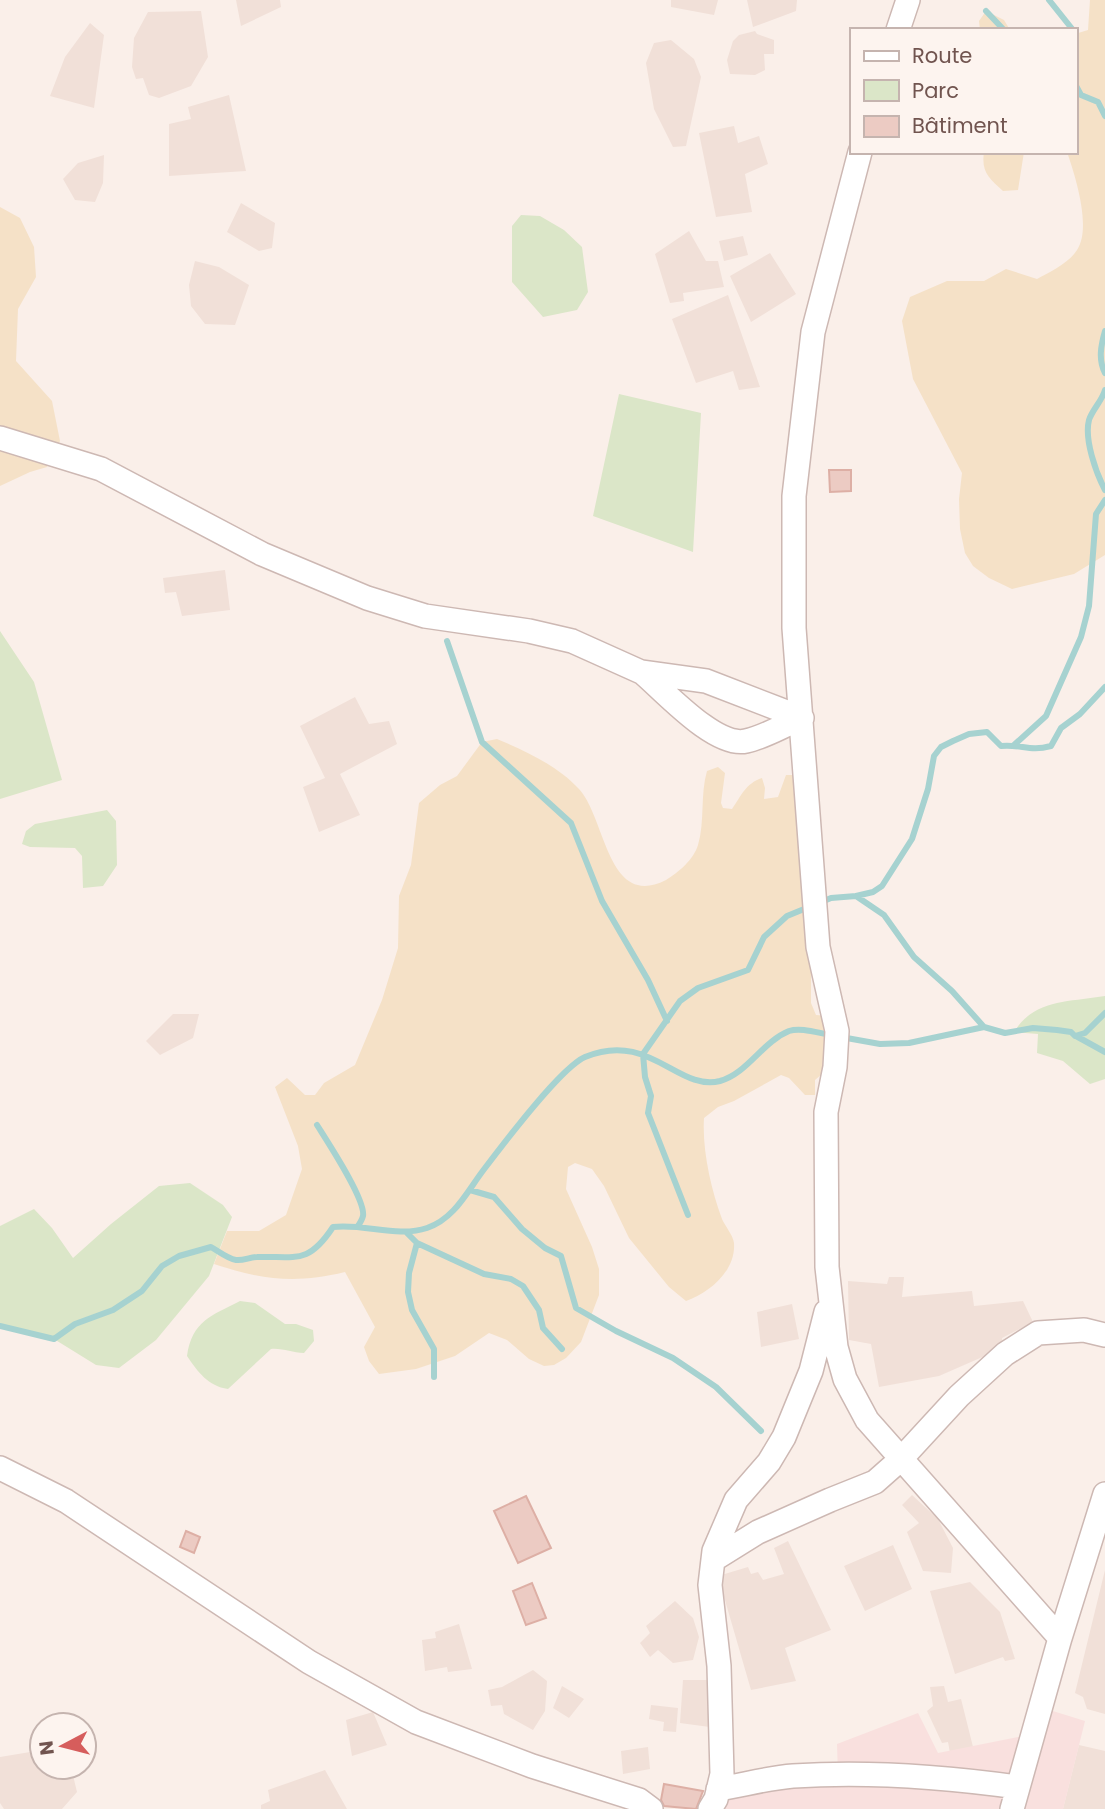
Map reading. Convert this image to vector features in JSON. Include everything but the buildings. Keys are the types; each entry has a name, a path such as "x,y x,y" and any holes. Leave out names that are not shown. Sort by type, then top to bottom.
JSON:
{"street":[{"path":"899,28 908,0"},
{"path":"859,154 813,331 793,496 794,628 818,947 837,1031 835,1068 826,1112 827,1267 836,1347 845,1379 867,1420 1060,1638"},
{"path":"0,438 101,470 262,554 368,598 425,616 528,631 572,641 641,672 706,681 802,718"},
{"path":"641,672 704,728 725,738 744,742 802,718"},
{"path":"714,1799 722,1774 722,1741 719,1666 710,1585 713,1560 724,1525 736,1500 769,1462 784,1437 811,1371 830,1295"},
{"path":"713,1560 758,1532 875,1482 901,1459 968,1387 1005,1354 1038,1333 1084,1331 1105,1335"},
{"path":"0,1468 66,1501 309,1662 416,1722 532,1766 639,1800 651,1809"},
{"path":"714,1799 791,1776 826,1775 950,1778 1015,1798 1060,1638 1105,1494"}],"shaded area":[{"path":"236,0 280,0 281,7 241,26"},
{"path":"671,0 718,0 714,15 671,7"},
{"path":"747,0 797,0 796,11 753,27"},
{"path":"201,11 208,57 191,86 159,98 149,95 143,78 136,79 132,67 134,38 148,12"},
{"path":"90,23 104,35 94,108 50,96 65,57"},
{"path":"755,31 774,40 774,54 764,54 765,70 755,75 730,74 727,60 733,41 739,35"},
{"path":"671,40 694,59 701,77 686,146 673,147 654,109 646,63 654,43"},
{"path":"229,95 246,171 169,176 169,124 191,119 188,107"},
{"path":"734,126 738,143 759,136 768,164 745,174 752,212 716,217 699,133"},
{"path":"104,155 103,183 95,202 75,200 63,179 78,163"},
{"path":"241,203 275,223 272,248 259,251 227,232"},
{"path":"689,231 706,261 718,261 724,287 683,293 684,301 670,303 655,254"},
{"path":"743,236 748,255 724,261 719,241"},
{"path":"770,253 796,294 751,322 730,276"},
{"path":"195,261 219,267 249,285 235,325 205,324 191,306 189,285"},
{"path":"728,295 760,387 739,390 733,371 696,383 672,319"},
{"path":"225,570 230,610 182,616 176,592 165,593 163,578"},
{"path":"355,697 369,724 389,721 397,744 340,774 360,815 319,832 303,787 325,778 300,726"},
{"path":"173,1014 199,1014 193,1038 160,1055 146,1041"},
{"path":"889,1277 904,1277 902,1297 972,1291 974,1306 1023,1301 1033,1322 1002,1338 1003,1348 939,1376 879,1387 871,1344 849,1340 848,1281 887,1284"},
{"path":"792,1304 799,1339 761,1347 757,1312"},
{"path":"912,1495 938,1519 953,1548 951,1573 923,1571 907,1532 919,1523 902,1505"},
{"path":"788,1541 831,1630 785,1648 796,1681 751,1690 718,1576 748,1567 751,1574 758,1572 763,1580 784,1574 774,1548"},
{"path":"893,1545 912,1589 865,1611 844,1566"},
{"path":"1105,1570 1105,1714 1087,1709 1083,1697 1075,1693"},
{"path":"970,1582 1000,1612 1015,1659 1005,1661 1003,1657 955,1674 930,1591"},
{"path":"675,1601 693,1618 699,1637 693,1660 673,1663 658,1650 650,1657 640,1643 650,1633 646,1626"},
{"path":"459,1624 472,1669 448,1672 447,1667 425,1671 422,1640 436,1638 435,1632"},
{"path":"533,1670 547,1681 545,1711 533,1730 504,1714 502,1705 491,1706 488,1690 502,1687"},
{"path":"683,1680 713,1680 717,1728 680,1723"},
{"path":"562,1686 584,1699 569,1718 553,1708"},
{"path":"944,1686 948,1702 961,1699 973,1747 950,1753 948,1742 942,1743 927,1711 933,1706 930,1687"},
{"path":"651,1705 678,1708 676,1732 663,1731 664,1722 649,1719"},
{"path":"1040,1707 1085,1721 1063,1809 710,1809 716,1799 838,1775 837,1744 918,1713 938,1753 1033,1734"},
{"path":"373,1712 387,1745 352,1756 346,1720"},
{"path":"1079,1745 1105,1751 1105,1809 1063,1809"},
{"path":"648,1747 650,1769 623,1774 621,1751"},
{"path":"28,1752 28,1781 74,1781 77,1792 62,1809 4,1809 0,1803 0,1757"},
{"path":"325,1770 347,1809 261,1809 261,1805 270,1801 268,1790"}],"green space":[{"path":"521,215 540,216 564,230 582,247 588,292 577,310 543,317 512,282 512,226"},
{"path":"619,394 701,413 693,552 593,516"},
{"path":"0,631 34,682 62,780 0,799"},
{"path":"107,810 116,821 117,865 103,886 83,888 82,856 75,848 30,847 22,844 26,831 35,824"},
{"path":"1105,996 1105,1079 1090,1084 1063,1061 1037,1053 1038,1034 1014,1032 1022,1021 1042,1008 1066,1001"},
{"path":"190,1183 223,1205 232,1217 209,1276 156,1340 119,1368 96,1365 54,1339 0,1326 0,1226 34,1209 52,1228 73,1258 159,1186"},
{"path":"240,1301 255,1303 285,1324 296,1324 313,1330 314,1341 304,1353 271,1349 228,1389 209,1381 187,1356 198,1327"}],"sand":[{"path":"1090,0 1105,0 1105,555 1074,574 1012,589 989,578 973,566 965,553 960,529 962,473 913,379 902,321 910,297 947,281 984,281 1006,269 1037,279 1074,255 1081,240 1083,215 1068,154 1077,154 1077,33 1088,30"},
{"path":"986,11 1004,20 1009,28 980,28 979,21"},
{"path":"984,154 1024,154 1018,190 1003,191 990,178 984,165"},
{"path":"0,207 20,218 34,247 36,277 18,309 16,361 52,401 60,441 47,467 0,486"},
{"path":"497,739 541,760 571,781 588,802 610,857 620,872 631,883 646,886 671,877 685,865 696,850 707,771 718,767 725,773 721,803 723,808 732,809 744,790 756,780 762,778 764,799 778,797 786,775 799,775 811,953 811,1003 816,1015 829,1016 828,1069 815,1080 815,1095 805,1095 789,1078 781,1075 718,1107 704,1118 704,1143 711,1182 722,1219 734,1243 731,1263 712,1287 686,1301 669,1287 629,1238 604,1186 592,1169 575,1163 568,1167 566,1189 599,1269 599,1295 581,1342 566,1358 554,1365 544,1366 529,1359 507,1340 489,1333 455,1356 416,1369 379,1374 369,1361 364,1347 375,1327 345,1272 295,1279 264,1277 214,1264 227,1231 259,1231 286,1215 302,1169 298,1146 275,1087 287,1078 305,1095 315,1095 324,1083 355,1065 382,1000 398,948 399,896 411,865 419,803 440,785 457,776 482,742"}],"waterway":[{"path":"1049,0 1071,28"},
{"path":"986,11 1002,28"},
{"path":"1077,88 1081,95 1098,102 1105,116"},
{"path":"1105,331 1101,347 1105,373"},
{"path":"1105,390 1090,416 1088,428 1092,456 1105,490"},
{"path":"1014,745 1046,716 1081,637 1089,606 1096,514 1105,500"},
{"path":"447,641 482,742 571,823 602,901 648,980 667,1021"},
{"path":"856,896 873,892 882,886 912,839 928,789 934,756 941,747 969,734 987,732 1001,746 1051,746 1061,728 1080,714 1105,687"},
{"path":"819,903 831,898 856,896 884,915 914,957 952,991 984,1027 1005,1033 1033,1028 1057,1030 1071,1032 1075,1036 1085,1033 1105,1013"},
{"path":"688,1215 648,1113 651,1096 645,1077 643,1054 680,1001 698,988 748,970 764,937 787,916 809,907"},
{"path":"841,1037 880,1044 909,1043 984,1027"},
{"path":"0,1326 54,1339 75,1324 113,1310 142,1291 162,1266 179,1256 211,1247 236,1260 292,1257 316,1248 333,1227 404,1232 436,1224 459,1204 546,1092 574,1064 585,1057 607,1051 627,1051 645,1056 690,1078 705,1082 720,1081 739,1071 771,1042 789,1031 804,1030 831,1035"},
{"path":"1076,1036 1105,1052"},
{"path":"317,1125 358,1197 363,1216 358,1226"},
{"path":"470,1190 494,1197 522,1229 545,1248 561,1256 576,1308 616,1331 673,1358 716,1387 761,1431"},
{"path":"406,1232 417,1243 484,1274 511,1279 523,1286 539,1310 543,1328 562,1349"},
{"path":"417,1243 409,1273 408,1292 412,1310 434,1349 434,1377"}]}
